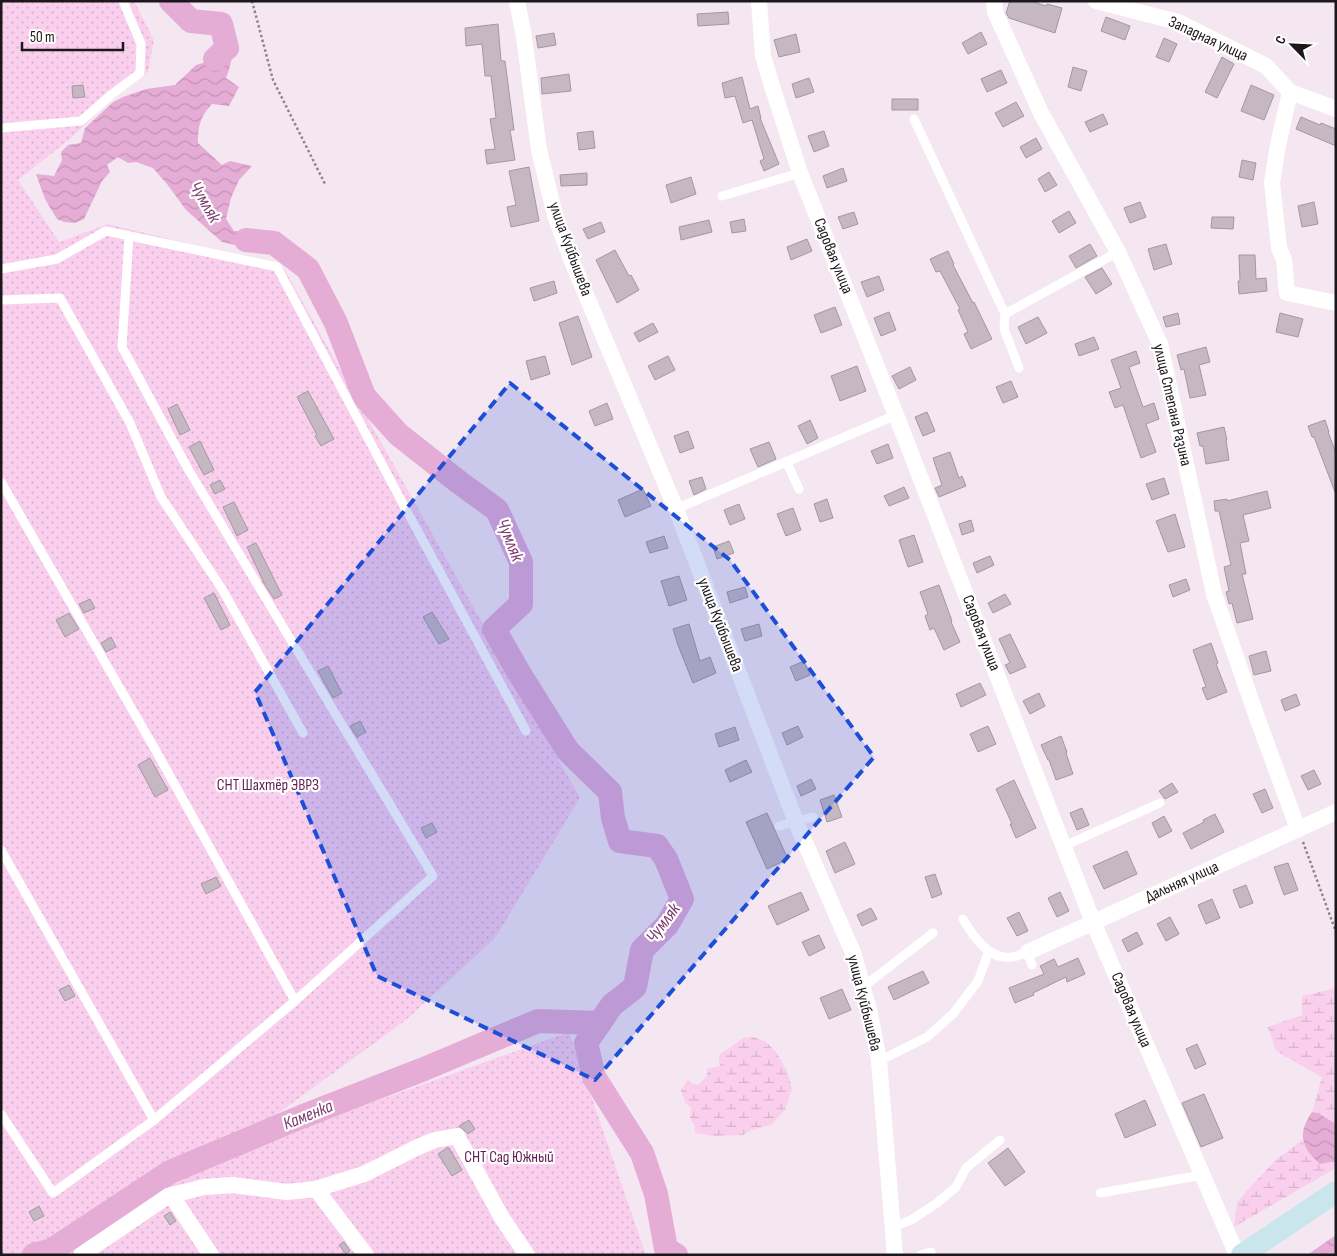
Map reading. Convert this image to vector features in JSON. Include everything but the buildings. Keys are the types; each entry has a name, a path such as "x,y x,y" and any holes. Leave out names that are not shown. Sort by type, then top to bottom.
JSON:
{"main road":[{"path":"1242,1255 1336,1192"}],"street":[{"name":"улица Куйбышева","path":"517,1 524,37 539,150 555,215 571,260 676,509 796,822 854,955 870,1014 879,1060 895,1255"},
{"name":"Садовая улица","path":"759,1 763,56 800,172 1093,922 1237,1255"},
{"name":"улица Степана Разина","path":"994,1 995,12 1041,113 1118,252 1160,344 1214,594 1298,829"},
{"name":"Западная улица","path":"1096,1 1178,22 1266,66 1290,92 1336,109"},
{"path":"1290,92 1272,182 1279,248 1284,260 1287,292 1336,304"},
{"name":"Дальняя улица","path":"1030,958 1093,922 1336,812"},
{"path":"81,1255 168,1196 204,1187 233,1185 286,1192 316,1189 364,1174 435,1140 457,1136 502,1218 527,1255"},
{"path":"316,1189 366,1255"},
{"path":"171,1196 211,1255"}],"lane":[{"path":"1,128 81,121 140,73 141,44 123,1"},
{"path":"914,119 1005,314 1004,329 1019,368"},
{"path":"722,196 800,172"},
{"path":"1,269 57,258 106,231 277,267 526,731"},
{"path":"1,1114 53,1193 154,1120 295,1000 433,876 188,469 122,347 129,236"},
{"path":"1005,314 1118,252"},
{"path":"1,300 60,298 130,423 161,497 222,589 302,733"},
{"path":"676,509 896,415"},
{"path":"786,461 798,489"},
{"path":"1,482 156,750 295,1000"},
{"path":"1064,846 1160,803"},
{"path":"779,826 813,817"},
{"path":"1,850 154,1120"},
{"path":"963,919 971,933 989,951 996,955 1030,958"},
{"path":"863,987 933,933"},
{"path":"879,1060 927,1037 954,1014 978,980 989,951"},
{"path":"893,1227 911,1220 937,1203 956,1187 966,1168 1000,1140"},
{"path":"1100,1193 1202,1175"},
{"path":"921,1255 930,1252"}],"path":[{"path":"252,1 273,80 324,184"},
{"path":"1298,829 1336,932"}],"highlighted area":[{"path":"510,383 730,560 874,757 595,1080 377,976 255,692"}],"green space":[{"name":"СНТ Шахтёр ЭВРЗ","path":"1,1 134,1 154,40 148,72 119,93 70,139 18,180 59,242 108,224 283,267 580,798 495,938 406,1020 269,1120 56,1255 1,1255"},
{"path":"1336,988 1336,1124 1318,1113 1312,1112 1322,1077 1276,1051 1268,1027 1302,1015 1302,996"},
{"name":"СНТ Сад Южный","path":"569,1032 646,1255 63,1255 207,1162"},
{"path":"754,1037 766,1042 776,1052 787,1071 792,1089 785,1110 771,1125 752,1130 743,1135 713,1136 695,1133 695,1127 690,1118 691,1108 685,1102 681,1090 688,1079 690,1083 698,1085 707,1076 707,1069 720,1066 719,1055 743,1038"},
{"path":"1302,1140 1306,1148 1336,1160 1336,1168 1234,1227 1237,1203 1277,1159"}],"water":[{"path":"227,31 232,54 226,78 239,87 229,106 212,104 205,113 198,132 198,143 222,165 230,161 252,166 239,180 231,198 226,219 234,231 253,232 265,230 282,237 272,249 262,251 222,242 186,210 153,168 136,162 128,163 118,157 107,165 110,172 102,181 84,219 75,223 57,219 45,199 36,174 54,176 62,160 61,152 68,145 81,143 85,128 113,102 146,89 175,85 196,65 203,63 221,48 218,35"},
{"path":"1312,1112 1318,1113 1336,1124 1335,1161 1320,1164 1305,1146 1303,1140 1304,1127"},
{"path":"1336,1235 1336,1255 1307,1255"}],"waterway":[{"name":"Чумляк","path":"171,1 191,21 221,24 227,48 215,59"},
{"name":"Чумляк","path":"246,240 274,243 308,269 336,323 364,396 398,434 497,510 521,562 521,604 494,629 568,751 610,792 613,818 620,841 657,846 666,859 682,899 667,925 642,950 635,987 612,1005 586,1043 594,1077 642,1153 656,1194 666,1249 676,1255"},
{"name":"Каменка","path":"34,1255 52,1250 170,1172 301,1117 424,1069 538,1021 600,1023"}]}
